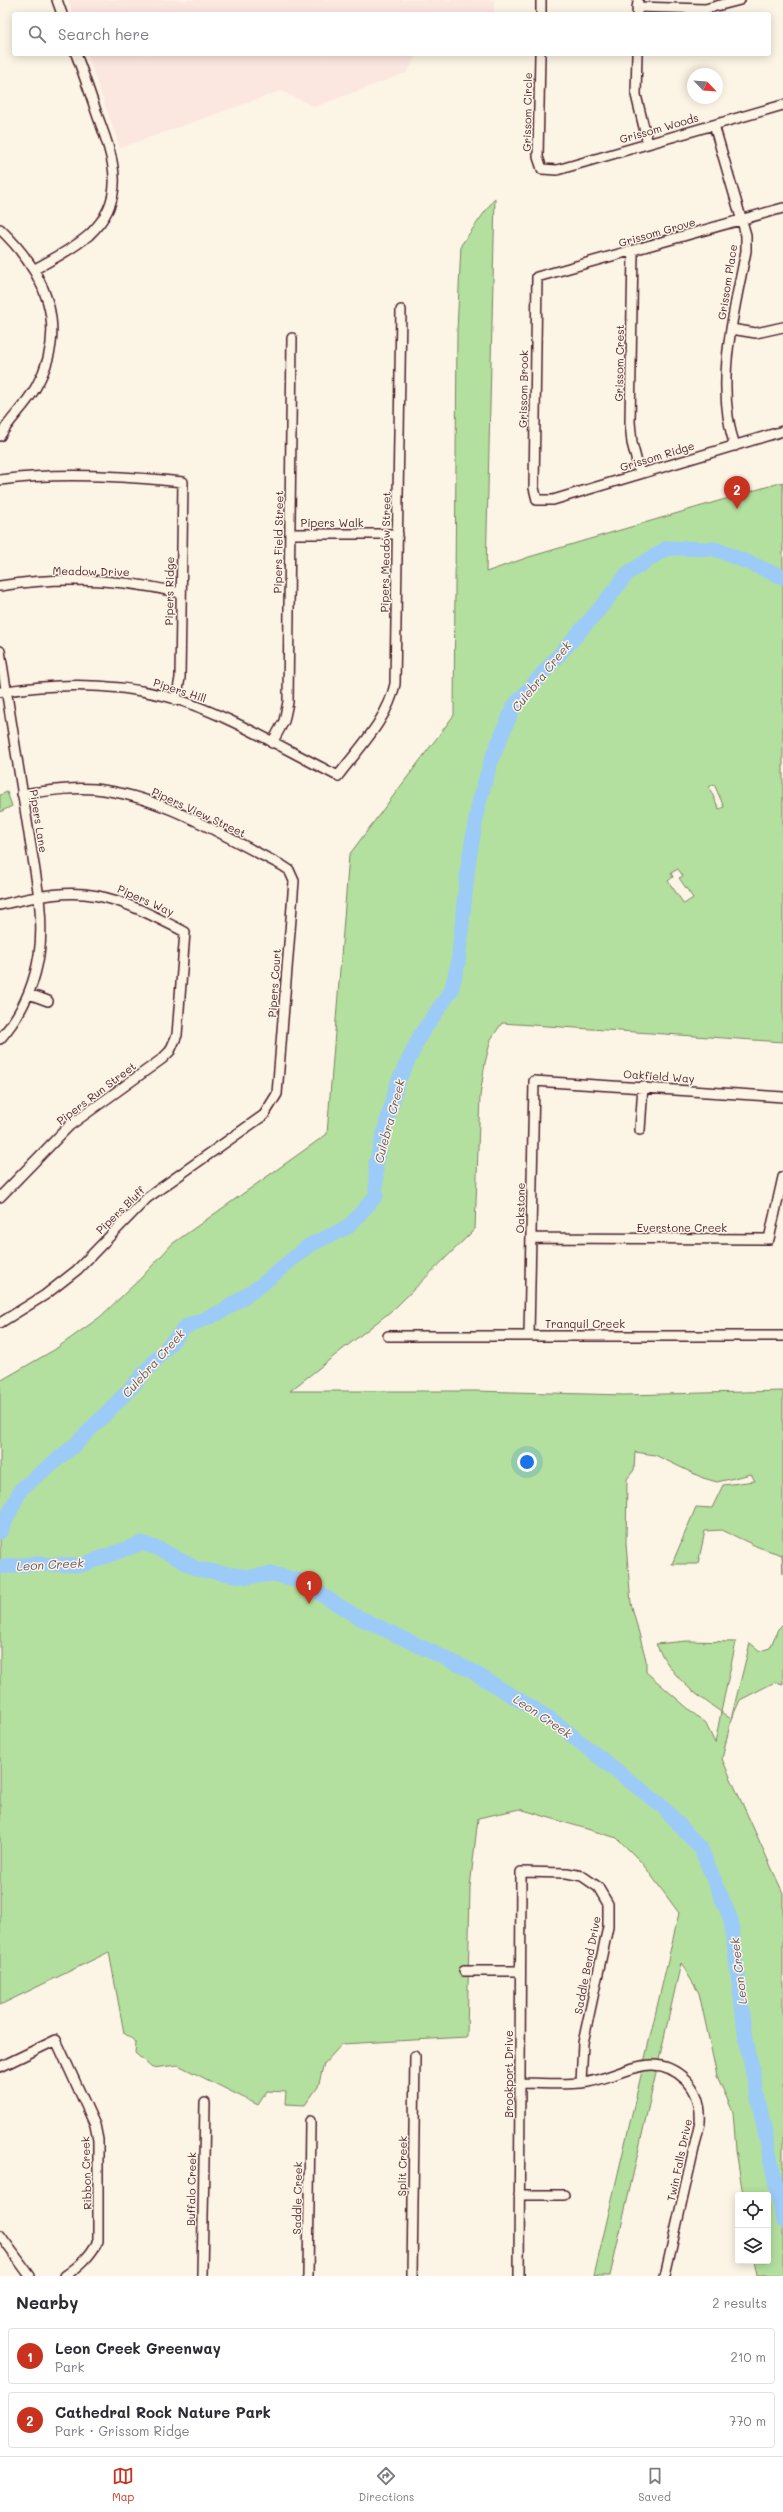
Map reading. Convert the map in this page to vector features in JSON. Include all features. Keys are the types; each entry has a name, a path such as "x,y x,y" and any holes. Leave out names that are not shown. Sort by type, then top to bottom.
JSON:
{"street":[{"path":"57,0 61,12"},
{"path":"541,0 541,12"},
{"path":"637,7 705,9 740,0"},
{"path":"35,269 76,244 92,232 106,212 114,187 114,168 110,149 77,56"},
{"name":"Grissom Circle","path":"540,56 538,157 542,169"},
{"path":"637,56 636,95 648,144"},
{"name":"Grissom Woods","path":"542,169 557,170 783,105"},
{"name":"Grissom Place","path":"714,125 743,219 746,251 731,329 728,355 728,425 735,446"},
{"name":"Grissom Grove","path":"536,277 633,252 783,208"},
{"path":"0,229 35,269 42,282 48,303 52,329 46,365 35,388 0,436"},
{"name":"Grissom Crest","path":"633,252 630,422 632,443 640,474"},
{"name":"Grissom Brook","path":"536,277 534,488 537,500"},
{"name":"Pipers Meadow Street","path":"338,776 383,715 393,692 396,676 401,310"},
{"path":"731,329 756,333 783,327"},
{"name":"Pipers Field Street","path":"272,744 284,721 288,702 292,338"},
{"name":"Grissom Ridge","path":"537,500 553,500 783,431"},
{"name":"Pipers Ridge","path":"0,480 109,475 183,482 180,678 176,700"},
{"name":"Pipers Walk","path":"290,534 398,534"},
{"name":"Meadow Drive","path":"0,586 61,581 111,581 143,584 181,593"},
{"name":"Pipers Lane","path":"0,652 3,692 22,794 38,896 40,919 39,954 29,994 18,1014 0,1039"},
{"name":"Pipers Hill","path":"3,692 59,685 95,685 130,689 176,700 198,707 338,776"},
{"name":"Pipers View Street","path":"22,794 70,788 94,789 141,798 175,811 289,870"},
{"name":"Pipers Court","path":"275,1100 278,1086 294,881 289,870"},
{"name":"Pipers Way","path":"0,906 38,896 76,892 105,896 134,905 186,932 177,1035 174,1043"},
{"path":"29,994 48,1001"},
{"name":"Pipers Run Street","path":"0,1197 69,1126 162,1059 174,1043"},
{"name":"Oakfield Way","path":"534,1081 643,1086 783,1097"},
{"name":"Oakstone","path":"529,1335 534,1081"},
{"path":"640,1130 643,1086"},
{"name":"Pipers Bluff","path":"0,1323 46,1295 77,1270 148,1198 264,1115 275,1100"},
{"name":"Everstone Creek","path":"531,1238 769,1239 783,1176"},
{"name":"Tranquil Creek","path":"388,1336 783,1336"},
{"name":"Brookport Drive","path":"519,2276 521,1872"},
{"name":"Saddle Bend Drive","path":"521,1872 576,1874 593,1882 608,1904 609,1919 583,2043 580,2083"},
{"path":"464,1970 520,1971"},
{"name":"Ribbon Creek","path":"0,2067 56,2040 92,2118 98,2140 98,2241 92,2253 84,2262 65,2276"},
{"name":"Split Creek","path":"412,2276 415,2056"},
{"name":"Twin Falls Drive","path":"520,2083 580,2083 641,2065 657,2065 670,2068 681,2075 695,2092 701,2111 700,2122 665,2276"},
{"name":"Buffalo Creek","path":"202,2276 205,2103"},
{"name":"Saddle Creek","path":"308,2276 310,2121"},
{"path":"519,2195 564,2195"},
{"path":"0,2235 30,2276"}],"shaded area":[{"path":"68,0 494,0 494,12 72,12"},
{"path":"88,56 416,56 408,72 315,107 281,91 120,148"}],"green space":[{"path":"495,198 486,572 529,557 783,482 783,1042 502,1023 491,1039 485,1063 480,1096 475,1229 395,1308 290,1391 475,1391 624,1395 783,1391 783,1574 782,1555 758,1547 722,1530 705,1531 698,1564 672,1564 696,1507 712,1508 723,1485 755,1481 751,1474 717,1482 703,1478 655,1455 635,1452 634,1470 627,1479 626,1544 631,1603 646,1660 646,1672 706,1724 715,1743 721,1712 731,1719 750,1643 760,1651 770,1648 778,1629 783,1624 783,1684 775,1682 740,1700 731,1720 722,1759 783,1893 783,2276 757,2276 755,2264 771,2264 771,2192 743,2192 736,2150 733,2112 717,2076 699,1993 681,1963 610,2276 594,2276 679,1913 642,1863 617,1838 520,1809 478,1818 470,1887 467,2037 342,2044 324,2064 318,2087 305,2105 285,2104 286,2092 267,2091 258,2105 178,2065 152,2068 135,2053 136,2042 124,2033 109,1952 0,2005 0,1381 54,1350 100,1317 141,1278 172,1244 327,1134 349,855 454,715 457,331 461,245","holes":["714,784 724,807 719,809 709,787","678,869 683,876 679,878 693,898 684,904 668,881 673,877 671,873"]},
{"path":"7,792 12,806 0,812 0,795"},
{"path":"686,1641 736,1642 721,1712 692,1690 676,1675 662,1656 656,1644"}],"waterway":[{"name":"Culebra Creek","path":"0,1532 21,1489 75,1445 130,1389 185,1327 221,1312 259,1287 308,1246 348,1227 376,1196 376,1163 397,1084 421,1034 451,991 458,964 468,865 479,802 492,758 514,706 597,612 628,573 667,548 715,549 783,577"},
{"name":"Leon Creek","path":"0,1567 31,1564 82,1565 142,1543 162,1550 197,1569 248,1577 273,1574 298,1580 356,1616 470,1670 552,1720 663,1807 701,1849 731,1920 746,2039 783,2221"}],"place":[{"name":"Cathedral Rock Nature Park","path":"737,509"},
{"name":"Leon Creek Greenway","path":"309,1604"}]}
